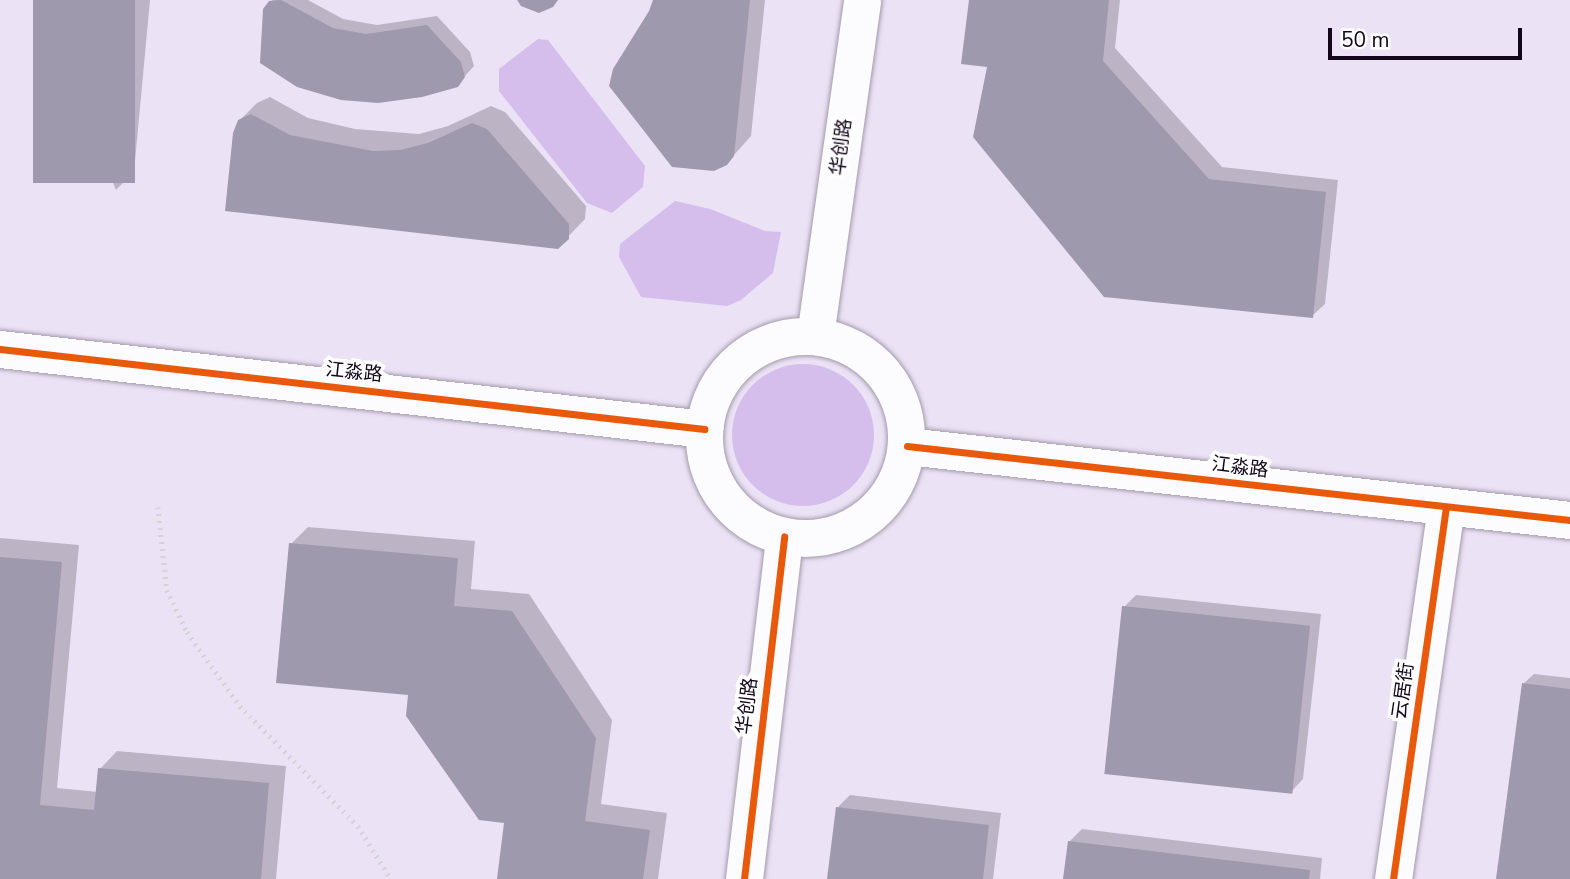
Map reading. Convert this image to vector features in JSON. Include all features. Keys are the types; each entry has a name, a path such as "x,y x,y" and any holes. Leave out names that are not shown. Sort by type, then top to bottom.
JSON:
{"street":[{"name":"华创路","path":"815,336 862,0"},
{"path":"815,336 839,340 867,356 889,379 904,411 907,446 897,480 877,509 848,529 814,538 784,536 746,521 721,496 707,467 704,429 708,404 723,376 747,354 776,339 815,336"},
{"name":"江淼路","path":"0,349 704,429"},
{"name":"江淼路","path":"907,446 1570,520"},
{"name":"云居街","path":"1393,879 1446,508"},
{"name":"华创路","path":"744,879 784,536"}],"path":[{"path":"158,507 167,590 187,632 240,706 358,826 391,879"}],"shaded area":[{"path":"538,39 548,40 645,166 643,187 612,213 587,203 499,91 499,69"},
{"path":"675,201 710,209 765,231 781,232 773,273 741,300 727,306 641,297 619,257 620,244"},
{"path":"803,364 830,369 853,385 869,408 874,435 869,462 853,485 830,501 803,506 776,501 753,485 737,462 732,435 737,408 753,385 776,369"}],"building":[{"path":"33,0 135,0 135,183 33,183"},
{"path":"281,0 333,28 366,34 427,25 461,62 465,77 458,87 422,97 378,103 341,100 297,87 260,63 263,9 269,1"},
{"path":"517,0 558,0 553,7 539,13 521,6"},
{"path":"653,0 750,0 734,156 727,165 714,171 672,167 609,86 613,69"},
{"path":"969,0 1109,0 1103,61 1209,179 1326,192 1313,318 1104,297 973,137 987,67 961,64"},
{"path":"251,114 290,135 373,151 400,150 428,143 472,123 487,129 569,224 569,239 558,249 225,211 233,133 238,120"},
{"path":"289,543 458,558 454,606 512,611 596,738 585,821 650,830 643,879 497,879 504,823 479,820 406,716 408,695 276,683"},
{"path":"0,557 62,562 40,805 94,810 98,768 269,783 261,879 0,879"},
{"path":"1122,606 1310,626 1292,794 1104,774"},
{"path":"1522,683 1570,689 1570,879 1496,879"},
{"path":"836,807 989,825 983,879 827,879"},
{"path":"1068,841 1310,870 1309,879 1063,879"}],"cycle path":[{"path":"0,349 704,429"},
{"path":"907,446 1570,520"},
{"path":"1393,879 1446,508"},
{"path":"744,879 784,536"}]}
